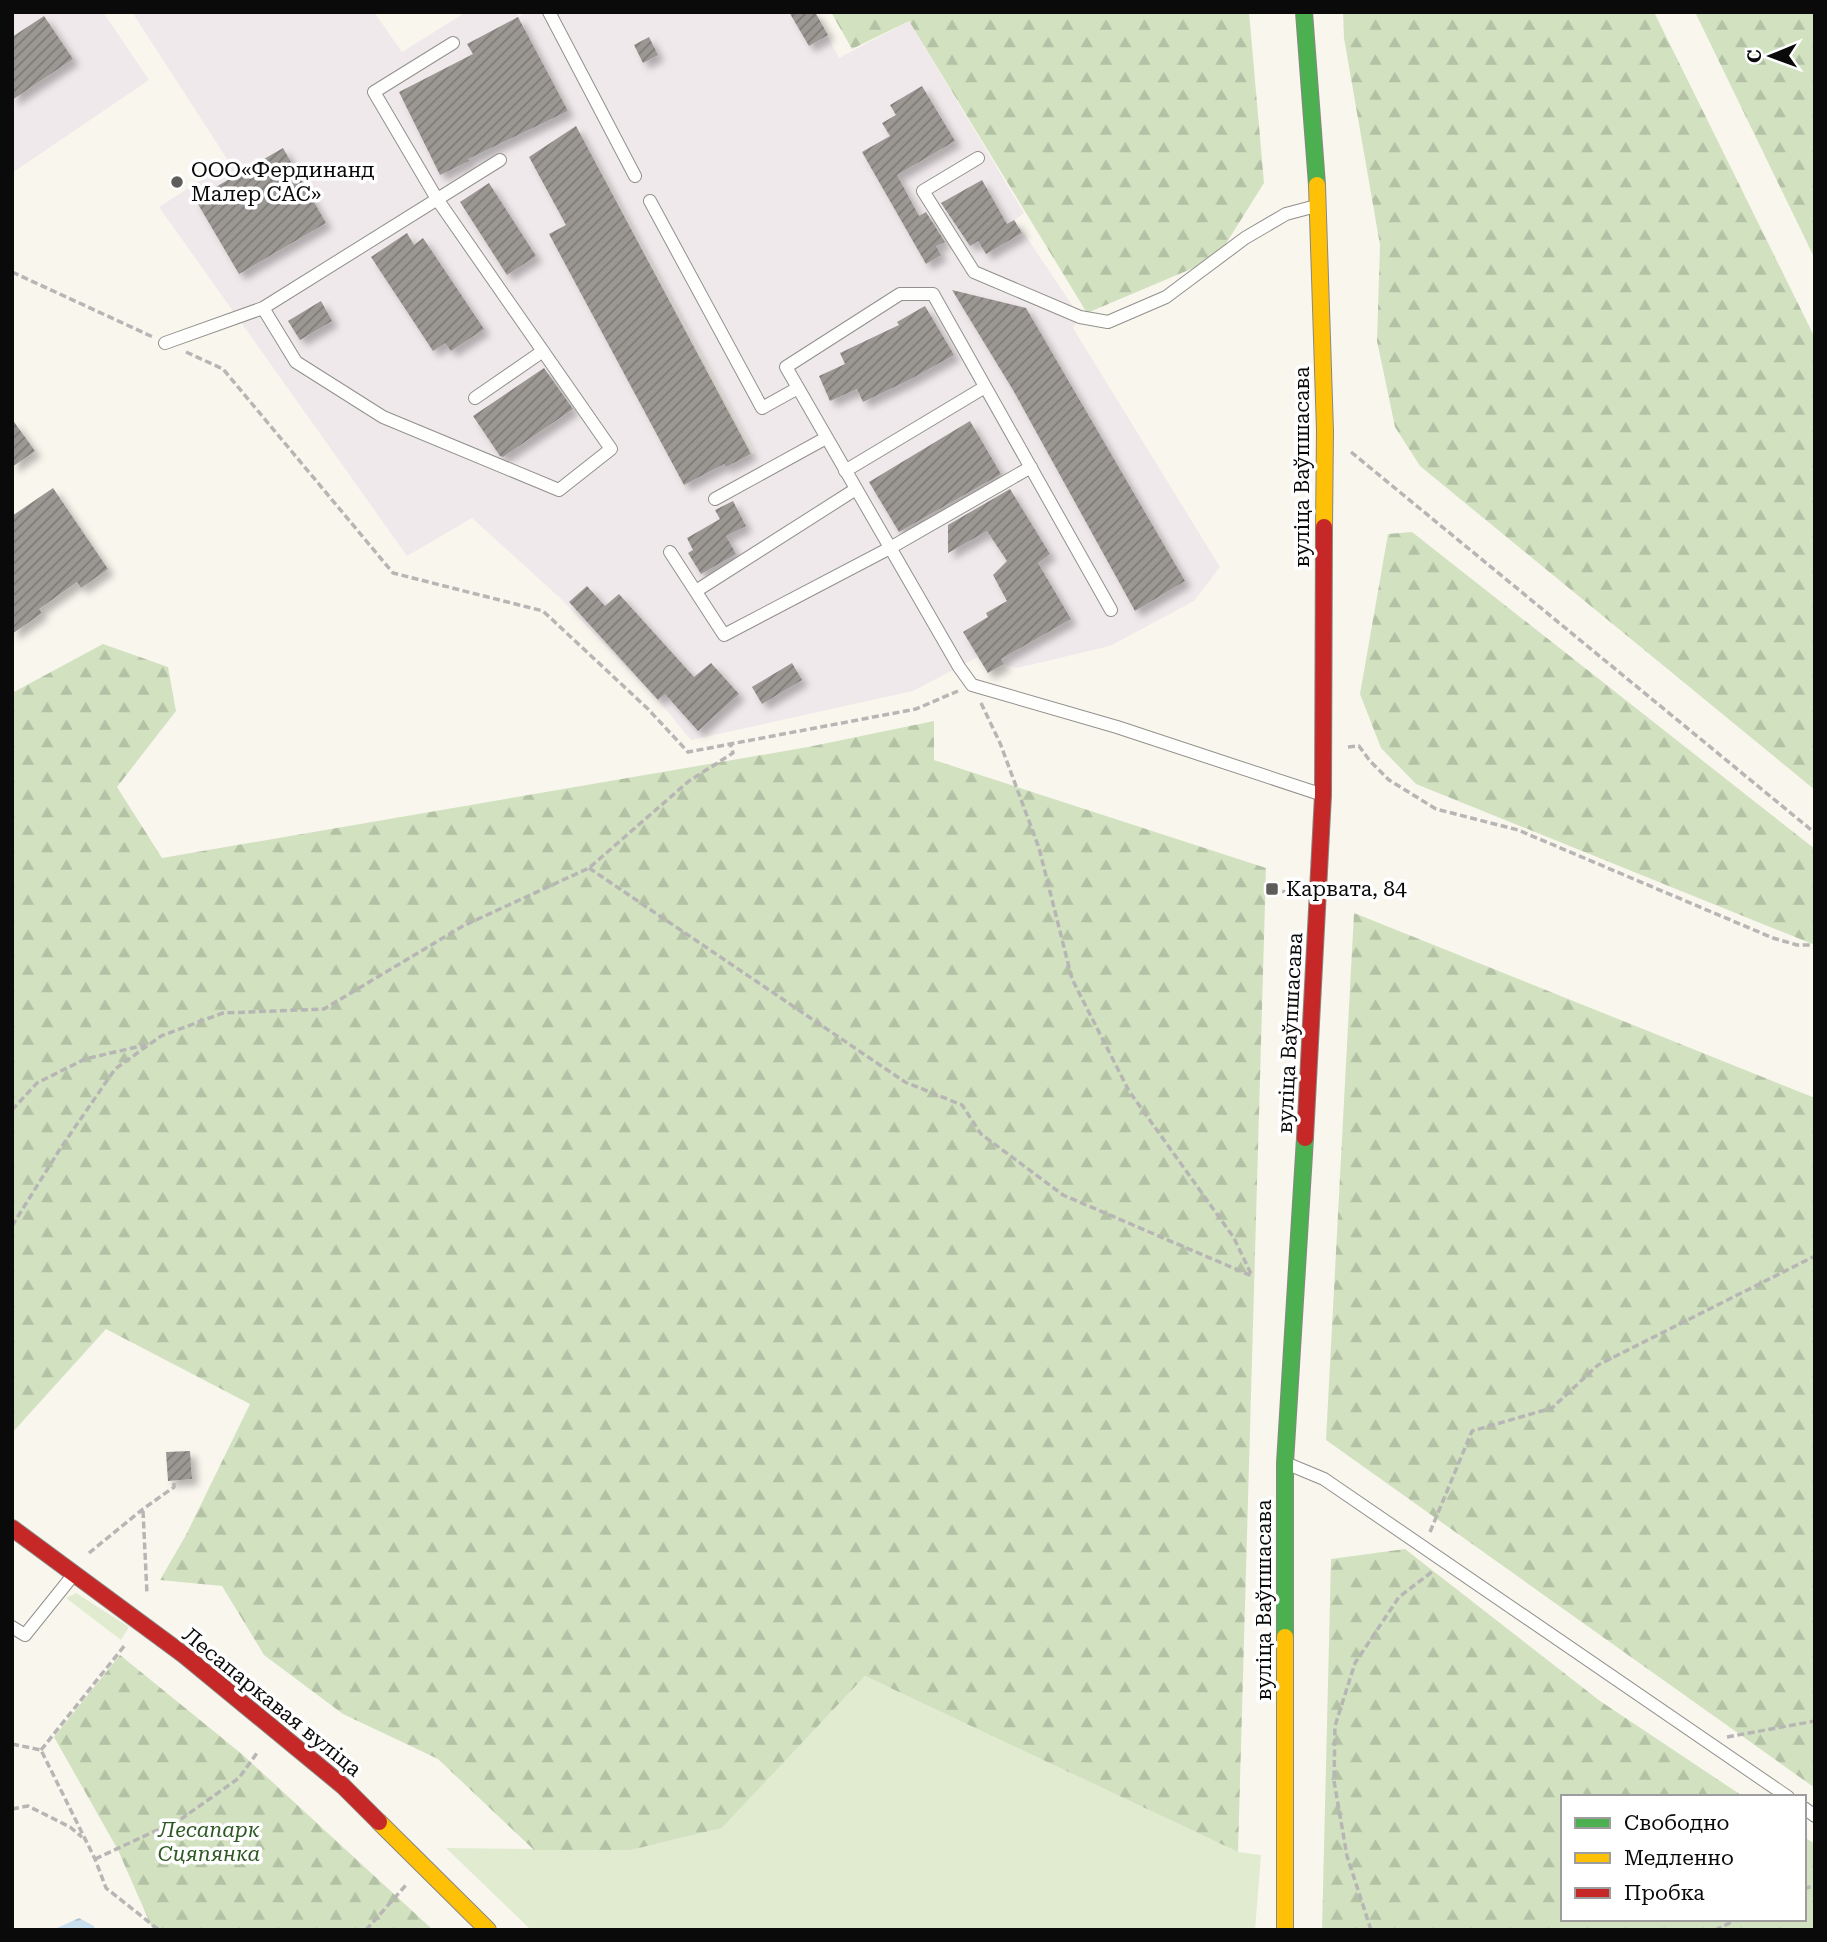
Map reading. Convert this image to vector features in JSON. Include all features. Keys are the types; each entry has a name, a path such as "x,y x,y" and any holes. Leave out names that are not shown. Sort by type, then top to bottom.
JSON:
{"main road":[{"name":"вуліца Ваўпшасава","path":"1285,1930 1284,1463 1323,795 1325,431 1319,205 1304,12"},
{"name":"Лесапаркавая вуліца","path":"12,1528 184,1655 343,1786 488,1930"}],"lane":[{"path":"549,12 635,176"},
{"path":"263,308 296,362 383,417 559,490 611,449 437,199 374,92 453,43"},
{"path":"978,158 923,191 974,272 1080,317 1108,322 1166,297 1245,238 1286,214 1319,205"},
{"path":"165,343 263,308 500,160"},
{"path":"650,201 762,408 798,388"},
{"path":"1111,610 933,294 900,294 786,367 959,667 972,685 1118,727 1323,795"},
{"path":"475,398 543,351"},
{"path":"845,471 985,387"},
{"path":"715,499 826,438"},
{"path":"670,552 724,635 890,548 1031,467"},
{"path":"696,591 856,489"},
{"path":"1284,1463 1324,1479 1785,1795"},
{"path":"12,1627 25,1636 75,1574"}],"path":[{"path":"12,272 223,369 393,573 543,611 648,709 688,752 916,709 972,685 1000,743 1039,848 1072,979 1129,1091 1234,1238 1252,1276 1063,1195 981,1134 962,1105 905,1082 589,867"},
{"path":"1325,431 1815,833"},
{"path":"12,1226 60,1149 115,1069 161,1036 223,1013 324,1009 463,926 589,867 689,781 733,753 730,743"},
{"path":"1342,747 1359,746 1389,780 1436,809 1518,830 1773,938 1815,945"},
{"path":"12,1110 37,1083 85,1059 149,1045"},
{"path":"1424,1547 1472,1431 1552,1408 1598,1365 1815,1256"},
{"path":"86,1556 174,1487 174,1480"},
{"path":"143,1509 147,1600"},
{"path":"1371,1930 1347,1856 1334,1781 1335,1726 1355,1663 1399,1597 1445,1562"},
{"path":"41,1750 122,1648"},
{"path":"1708,1740 1815,1721"},
{"path":"12,1744 41,1750"},
{"path":"41,1750 95,1859 106,1888 159,1930"},
{"path":"95,1859 181,1819 239,1778 257,1753"},
{"path":"12,1809 28,1806 70,1827 85,1839"},
{"path":"366,1930 408,1884"},
{"path":"1715,1930 1734,1921"}],"shaded area":[{"path":"12,12 103,12 149,80 12,173"},
{"path":"132,12 374,12 402,52 466,12 516,12 518,17 526,12 815,12 839,58 909,21 1024,213 1015,220 1080,317 1073,328 1220,567 1194,601 1110,646 1017,668 1004,664 988,673 978,657 913,691 691,740 658,700 560,598 472,518 407,556 159,207 229,162","holes":["573,119 755,453 741,459 751,454"]}],"green space":[{"path":"831,12 1249,12 1264,183 1217,258 1087,313 909,21 852,49"},
{"path":"1343,12 1654,12 1815,338 1815,790 1420,466 1395,427 1377,341 1380,245 1344,38"},
{"path":"1695,12 1815,12 1815,259"},
{"path":"1412,532 1815,849 1815,945 1416,784 1381,748 1360,694 1388,534"},
{"path":"103,644 168,667 176,711 117,787 162,858 808,747 934,721 934,760 1266,868 1238,1852 865,1676 722,1828 631,1850 534,1850 438,1759 343,1714 264,1655 222,1586 160,1580 186,1535 250,1404 106,1329 12,1433 12,693"},
{"path":"1354,913 1815,1098 1815,1788 1326,1440"},
{"path":"1405,1549 1600,1701 1741,1795 1561,1795 1561,1921 1806,1921 1806,1838 1815,1844 1815,1930 1322,1930 1331,1559"},
{"path":"76,1593 129,1627 121,1640 66,1598"},
{"name":"Лесапарк Сцяпянка","path":"120,1655 243,1755 433,1930 153,1930 118,1850 54,1737"},
{"path":"865,1676 1238,1852 1261,1855 1255,1930 531,1930 446,1848 631,1850 722,1828"}],"water":[{"path":"79,1918 94,1926 95,1930 53,1930"}],"building":[{"path":"789,12 815,12 828,35 809,46"},
{"path":"44,16 73,59 12,100 12,37"},
{"path":"518,17 568,111 440,175 399,92 473,54 467,44"},
{"path":"649,37 658,55 643,63 634,45"},
{"path":"922,86 955,141 897,175 919,216 926,212 945,242 936,246 941,255 926,264 862,152 890,136 882,123 896,115 890,105"},
{"path":"576,126 751,454 726,467 724,464 684,485 549,234 566,225 529,157"},
{"path":"283,148 326,223 239,274 195,199"},
{"path":"982,180 1007,224 1014,220 1022,233 986,254 978,241 970,246 941,203"},
{"path":"489,183 536,256 507,275 460,202"},
{"path":"407,233 414,245 423,238 484,329 451,351 445,343 433,351 371,257"},
{"path":"952,290 1026,308 1185,581 1135,611 1013,390"},
{"path":"321,301 332,321 300,340 288,321"},
{"path":"925,306 954,355 863,402 857,389 830,401 819,376 845,364 840,353 899,325 897,322"},
{"path":"544,368 573,409 503,457 500,456 473,416"},
{"path":"12,419 35,451 12,467"},
{"path":"970,421 1001,474 899,532 869,482"},
{"path":"53,488 108,569 81,588 77,582 39,609 42,613 12,634 12,516"},
{"path":"1010,489 1050,554 1038,563 1071,619 1001,659 1004,664 988,673 963,632 988,617 986,613 1007,601 993,575 1007,561 987,531 948,553 948,525"},
{"path":"733,501 746,526 726,536 736,554 701,574 688,553 693,550 687,538 720,519 715,510"},
{"path":"587,586 605,606 619,594 694,677 711,663 739,694 698,731 665,694 658,700 569,602"},
{"path":"792,663 802,680 762,704 752,687"},
{"path":"190,1451 192,1479 168,1481 166,1452"}],"traffic: fast":[{"path":"1304,12 1317,185"},
{"path":"1285,1637 1285,1463 1305,1138"}],"traffic: slow":[{"path":"1317,185 1325,431 1324,527"},
{"path":"1285,1637 1285,1930"},
{"path":"379,1822 488,1930"}],"traffic: jam":[{"path":"1305,1138 1323,795 1324,527"},
{"path":"12,1528 184,1655 343,1786 379,1822"}],"place":[{"name":"ООО«Фердинанд Малер САС»","path":"177,182"},
{"name":"Карвата, 84","path":"1272,889"}]}
